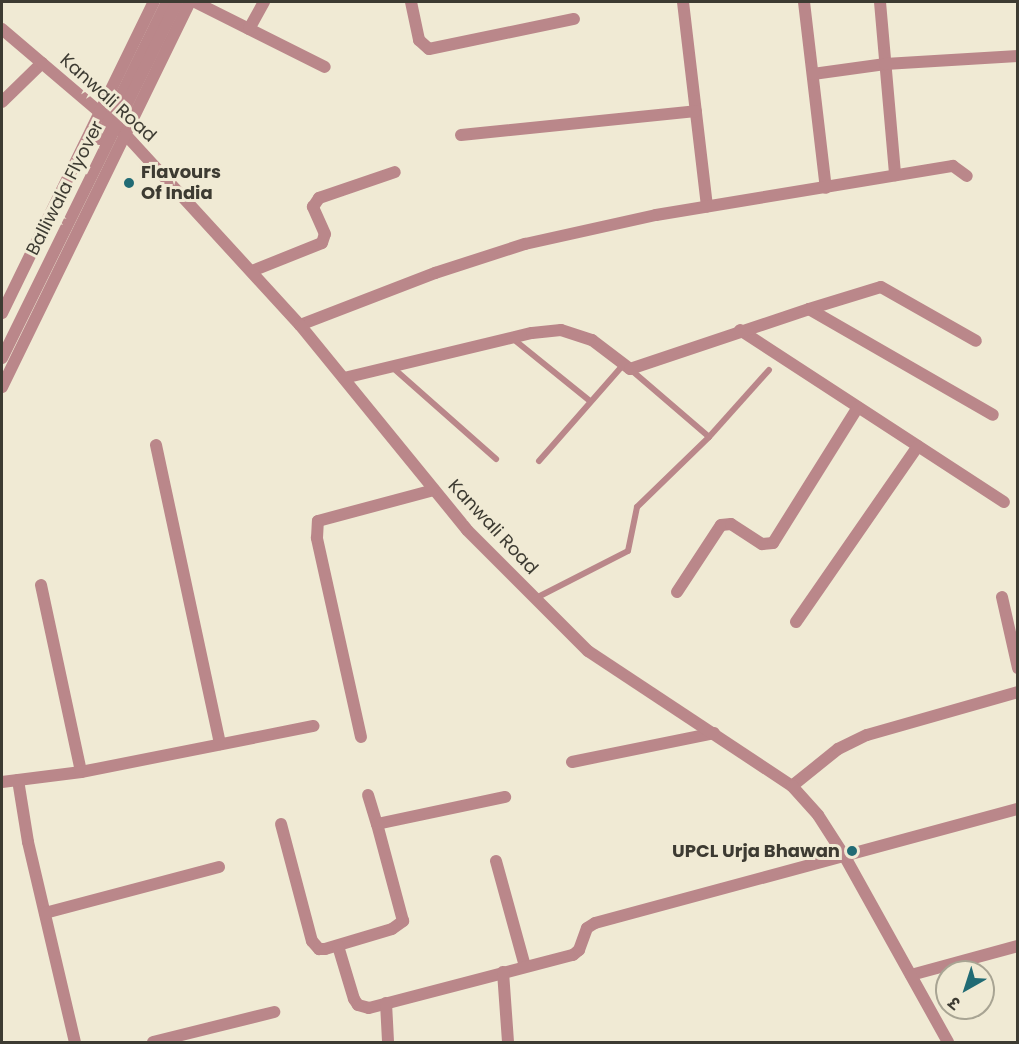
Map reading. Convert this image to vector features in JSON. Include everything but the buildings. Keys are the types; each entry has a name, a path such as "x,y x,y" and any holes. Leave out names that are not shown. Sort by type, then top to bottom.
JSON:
{"street":[{"path":"2,313 154,2"},
{"name":"Balliwala Flyover","path":"2,339 167,2"},
{"name":"Balliwala Flyover","path":"2,358 177,2"},
{"path":"2,387 124,133 190,2"},
{"path":"195,2 325,67"},
{"path":"249,29 264,2"},
{"path":"411,2 419,40 429,49 574,19"},
{"path":"683,2 707,207"},
{"path":"804,2 826,188"},
{"path":"880,2 895,175"},
{"name":"Kanwali Road","path":"2,29 101,111 124,133 300,325 467,530 588,651 792,786 818,815 845,857 948,1042"},
{"path":"813,74 885,64 1017,56"},
{"path":"2,102 42,63"},
{"path":"461,135 696,111"},
{"path":"300,325 477,258 707,207 895,175 953,166 967,176"},
{"path":"252,271 322,243 325,234 313,207 319,198 395,172"},
{"path":"60,194 88,208"},
{"path":"31,251 61,266"},
{"path":"344,378 512,338 561,330 592,340 627,367 881,287 976,341"},
{"path":"809,309 993,416"},
{"path":"740,330 1004,502"},
{"path":"677,592 721,525 731,524 762,544 773,543 858,407"},
{"path":"156,444 220,744"},
{"path":"796,622 918,446"},
{"path":"362,737 317,538 318,520 435,490"},
{"path":"41,585 81,772"},
{"path":"1002,597 1017,668"},
{"path":"792,786 838,749 867,735 1017,692"},
{"path":"2,782 81,772 314,726"},
{"path":"572,762 714,733"},
{"path":"18,780 45,913 75,1042"},
{"path":"281,824 312,941 319,949 338,946 392,929 403,921 368,795"},
{"path":"377,824 505,797"},
{"path":"338,946 358,1005 369,1008 573,955 579,950 587,928 595,923 1017,809"},
{"path":"496,861 525,966"},
{"path":"45,913 219,867"},
{"path":"911,975 1017,946"},
{"path":"502,972 508,1042"},
{"path":"386,1004 388,1042"},
{"path":"153,1042 274,1012"}],"lane":[{"path":"512,338 590,402"},
{"path":"392,366 496,459"},
{"path":"539,461 590,402 627,367 709,437"},
{"path":"536,598 628,551 637,507 709,437 769,370"}],"place":[{"name":"Flavours Of India","path":"129,183"},
{"name":"UPCL Urja Bhawan","path":"852,851"}]}
